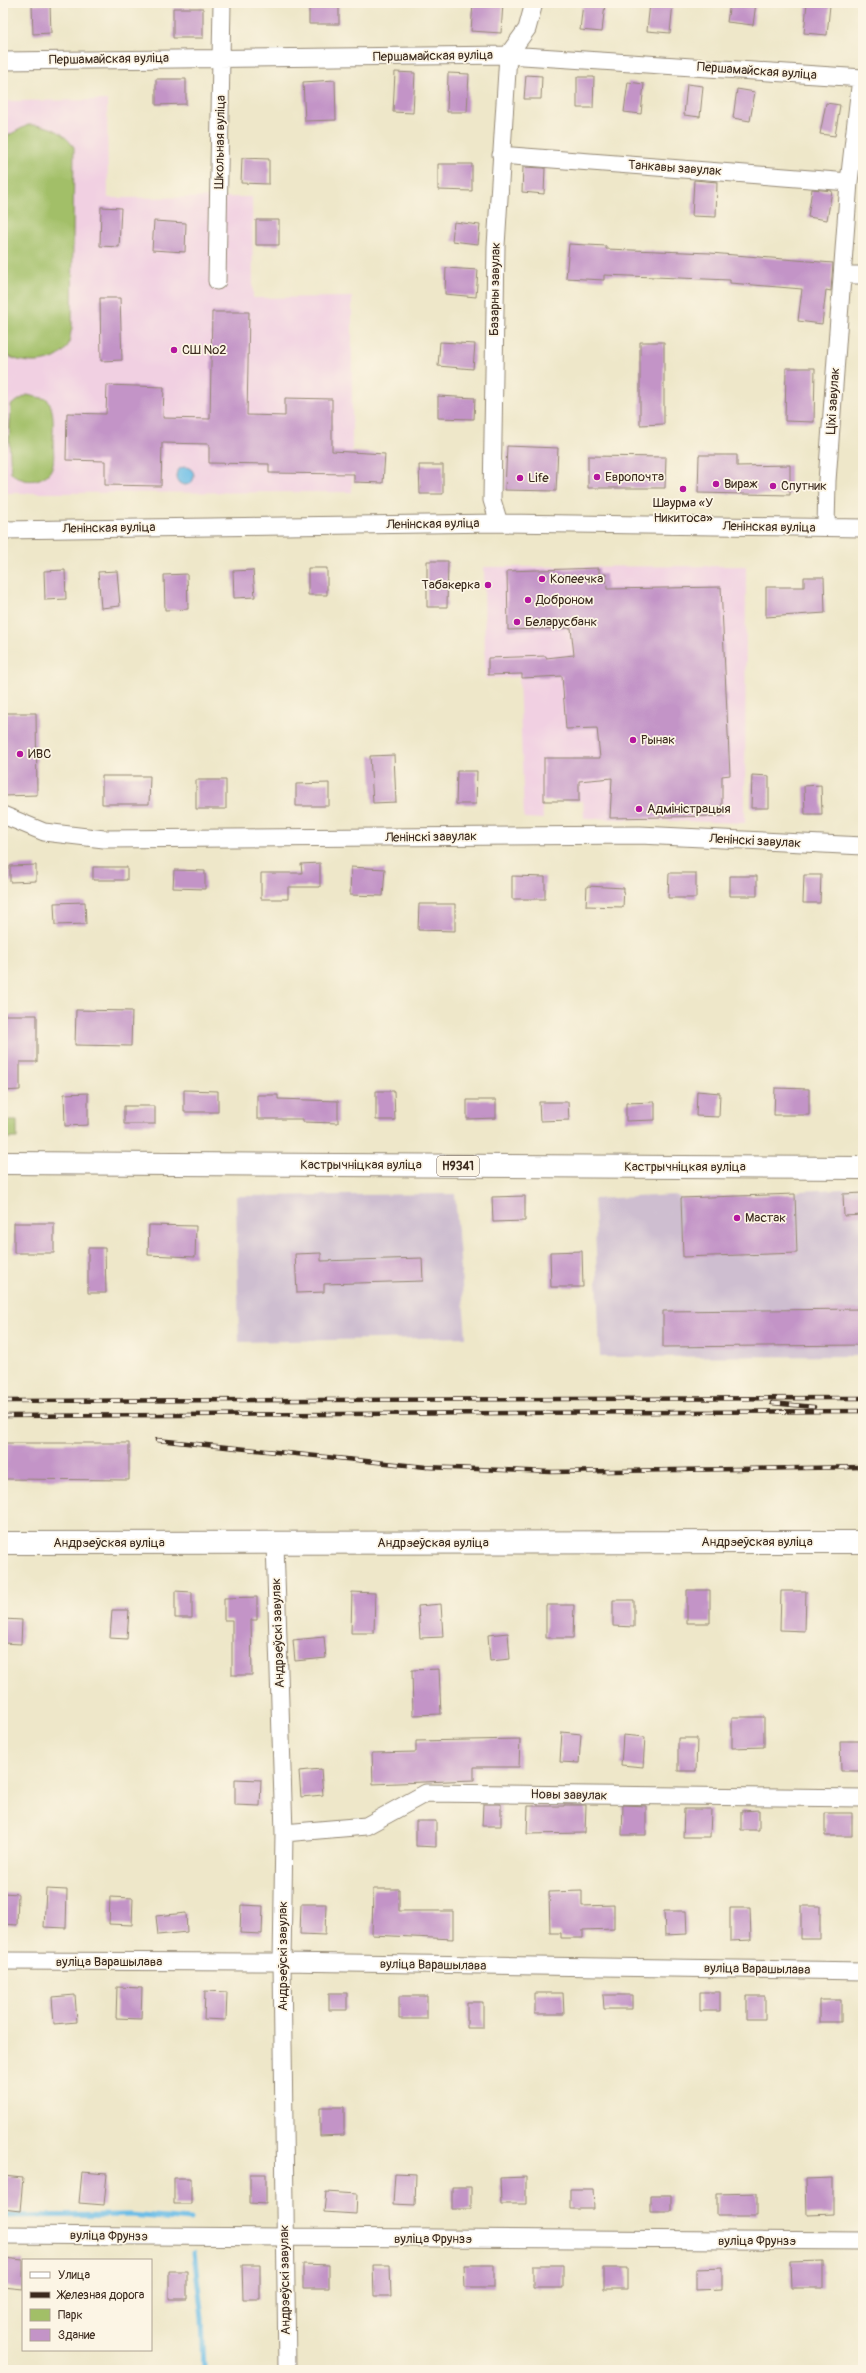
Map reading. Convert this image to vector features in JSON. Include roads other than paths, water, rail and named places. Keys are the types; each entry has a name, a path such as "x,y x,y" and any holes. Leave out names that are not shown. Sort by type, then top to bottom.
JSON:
{"main road":[{"name":"Кастрычніцкая вуліца","path":"3,1163 863,1168"},
{"name":"Андрэеўская вуліца","path":"3,1543 863,1542"}],"street":[{"name":"Школьная вуліца","path":"217,281 222,3"},
{"path":"508,55 527,29 534,3"},
{"name":"Першамайская вуліца","path":"3,61 508,55 862,78"},
{"name":"Базарны завулак","path":"499,523 492,500 496,246 508,55"},
{"name":"Ціхі завулак","path":"826,527 827,481 849,182 862,78"},
{"name":"Танкавы завулак","path":"501,155 849,182"},
{"path":"842,275 863,275"},
{"name":"Ленінская вуліца","path":"3,530 499,523 863,528"},
{"name":"Ленінскі завулак","path":"3,815 44,832 104,839 616,835 863,846"},
{"name":"Андрэеўскі завулак","path":"275,1543 284,1833 282,1962 284,2238 287,2370"},
{"name":"Новы завулак","path":"284,1833 366,1826 426,1793 863,1798"},
{"name":"вуліца Варашылава","path":"3,1961 282,1962 863,1971"},
{"name":"вуліца Фрунзэ","path":"3,2235 863,2242"}],"water":[{"path":"181,467 189,467 194,472 192,483 189,485 181,485 176,480 176,472"}],"waterway":[{"path":"3,2216 130,2215 190,2220"},
{"path":"194,2253 202,2317 204,2370"}],"railway":[{"path":"3,1401 863,1398"},
{"path":"772,1403 814,1407"},
{"path":"3,1416 863,1411"},
{"path":"157,1440 426,1467 551,1472 863,1467"}],"place":[{"name":"СШ №2","path":"174,350"},
{"name":"Европочта","path":"597,477"},
{"name":"Life","path":"520,478"},
{"name":"Вираж","path":"716,484"},
{"name":"Спутник","path":"773,486"},
{"name":"Шаурма «У Никитоса»","path":"683,489"},
{"name":"Копеечка","path":"542,579"},
{"name":"Табакерка","path":"488,585"},
{"name":"Доброном","path":"528,600"},
{"name":"Беларусбанк","path":"517,622"},
{"name":"Рынак","path":"633,740"},
{"name":"ИВС","path":"20,754"},
{"name":"Адміністрацыя","path":"639,809"},
{"name":"Мастак","path":"737,1218"}]}
